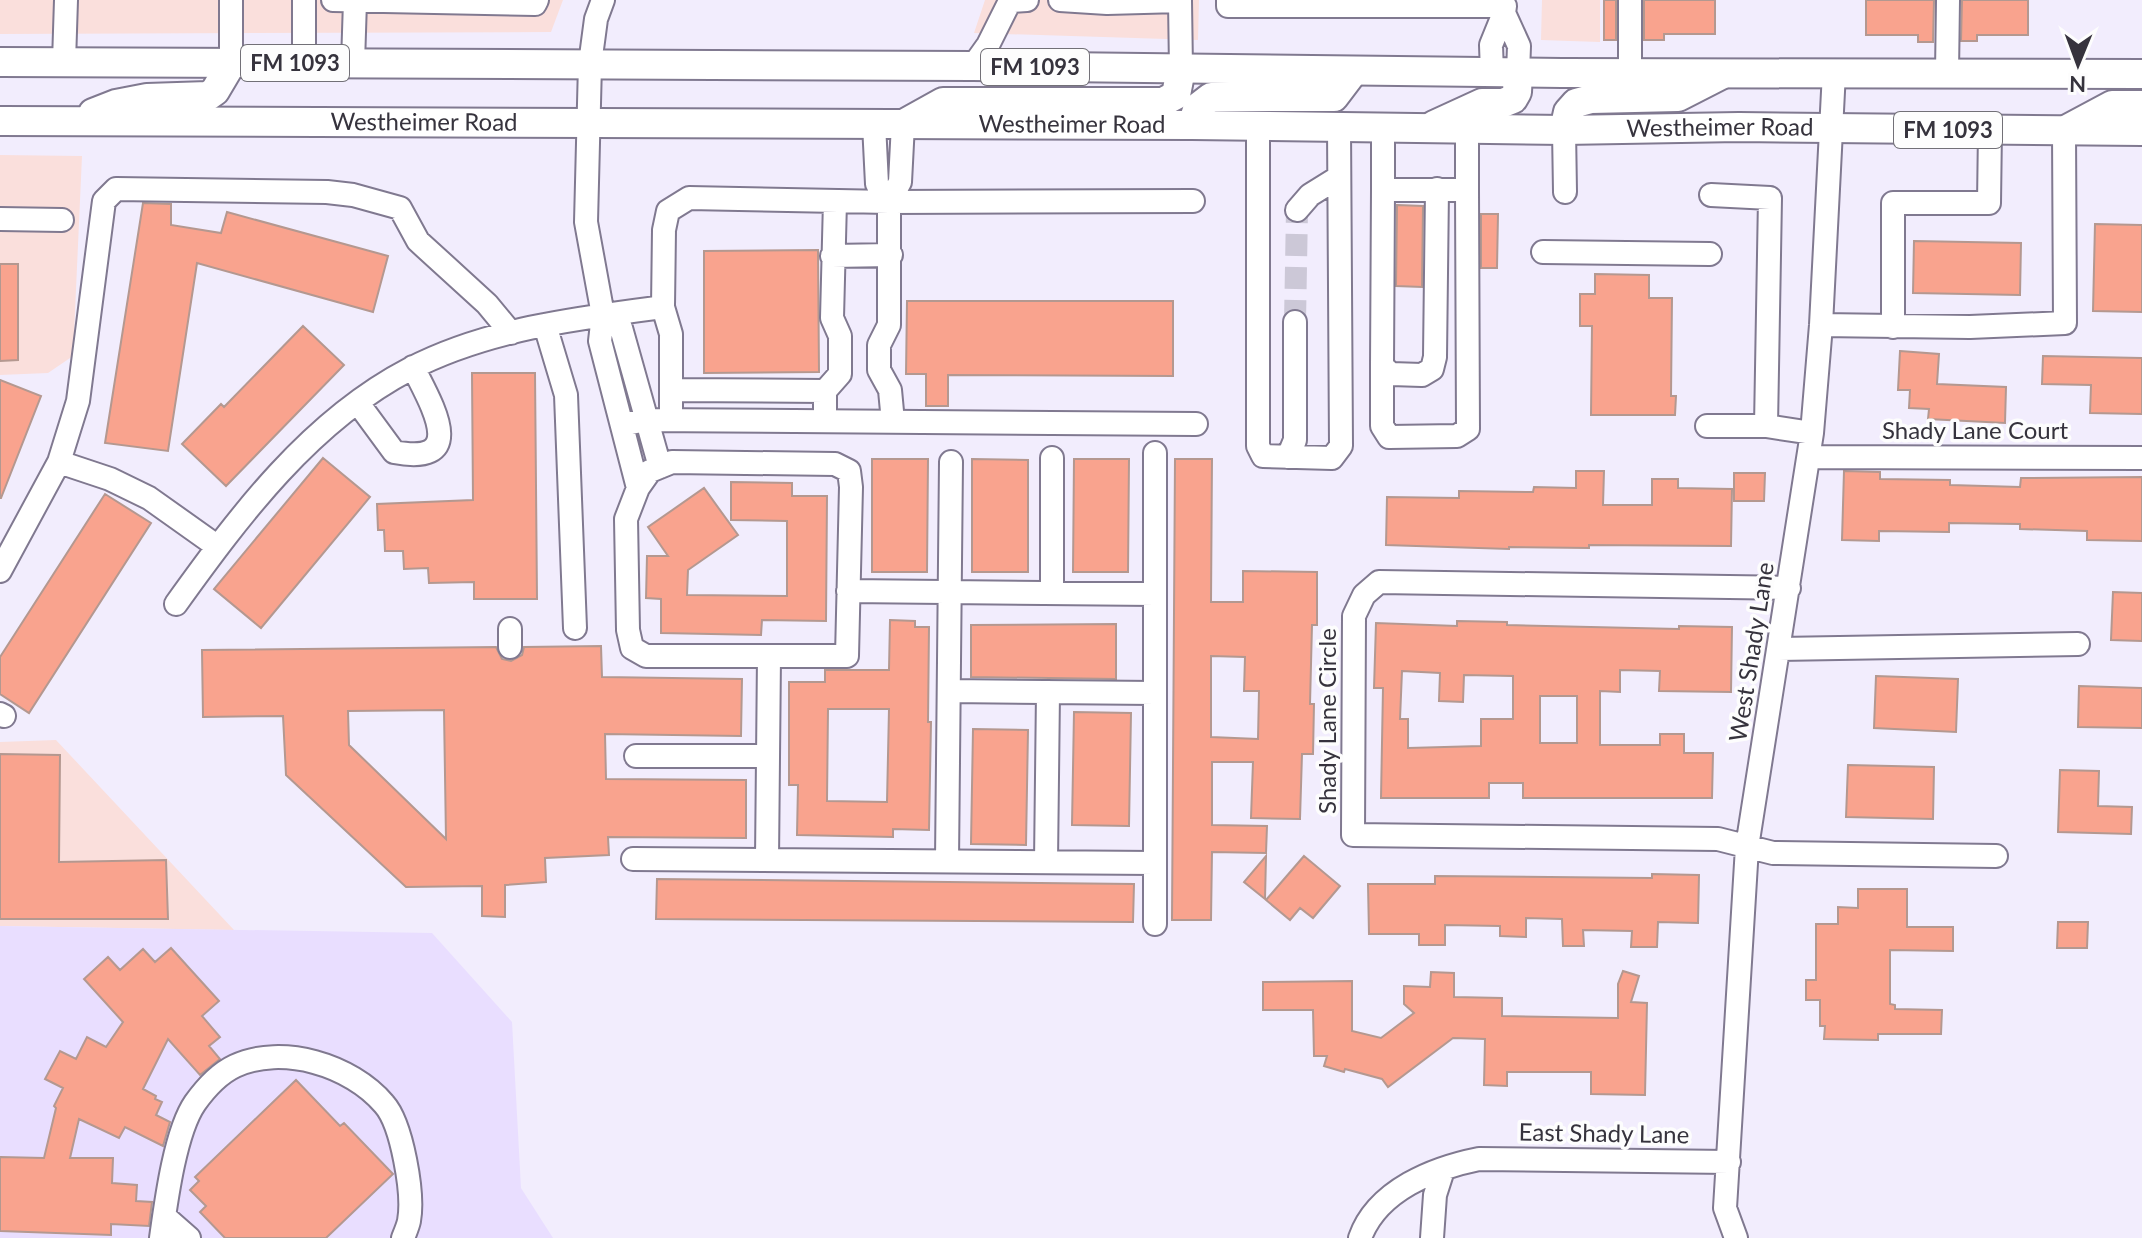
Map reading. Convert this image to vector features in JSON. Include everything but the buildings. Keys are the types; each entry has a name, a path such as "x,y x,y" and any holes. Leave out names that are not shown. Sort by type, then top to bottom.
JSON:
{"main road":[{"name":"FM 1093","path":"0,62 973,66 1505,73 2142,74"},
{"path":"74,121 132,101 208,96 215,91 231,64"},
{"path":"903,124 943,102 1163,102 1172,100 1176,95 1181,69"},
{"path":"1192,125 1198,107 1211,97 1334,97 1353,72"},
{"path":"1430,127 1482,103 1503,103 1513,99 1517,92 1505,73"},
{"path":"1564,130 1568,112 1576,103 1591,99 1678,97 1725,73"},
{"path":"2064,131 2112,105 2142,105"},
{"name":"Westheimer Road","path":"0,121 2142,131"}],"street":[{"path":"64,62 66,0"},
{"path":"231,0 231,64"},
{"path":"304,0 304,63"},
{"path":"333,0 535,4 537,0"},
{"path":"603,0 596,19 590,64 586,222 603,315 600,341 638,488"},
{"path":"973,66 1016,0"},
{"path":"1060,0 1107,3 1180,1 1181,69"},
{"path":"1228,0 1228,6 1505,6 1519,46 1505,73"},
{"path":"1630,0 1630,73"},
{"path":"1947,73 1948,0"},
{"path":"353,63 355,1"},
{"name":"West Shady Lane","path":"1736,1238 1725,1208 1747,847 1812,433 1821,325 1834,72"},
{"path":"874,124 877,184 889,202"},
{"path":"893,422 890,390 879,370 879,345 889,325 889,202 900,182 903,124"},
{"path":"1258,126 1258,446 1263,456 1332,458 1341,446 1339,127"},
{"path":"1383,127 1382,426 1389,437 1457,436 1468,429 1467,129"},
{"path":"1564,130 1565,192"},
{"path":"1893,327 1893,203 1989,203 1990,130"},
{"path":"1821,325 1970,327 2065,323 2064,131"},
{"path":"1297,210 1310,195 1339,177"},
{"path":"0,571 59,462 78,401 104,201 116,189 327,192 353,195 400,208 418,241 487,304 511,333"},
{"path":"1382,366 1391,374 1422,375 1432,369 1435,357 1437,189"},
{"path":"1383,190 1467,190"},
{"path":"1711,195 1770,198 1766,426"},
{"path":"671,420 671,334 663,307 664,230 668,211 689,198 889,202 1193,201"},
{"path":"825,421 825,391 840,374 840,336 832,318 835,201"},
{"path":"0,219 62,220"},
{"path":"1543,252 1710,254"},
{"path":"832,256 891,255"},
{"path":"176,604 295,453 384,383 413,367 511,333 663,307"},
{"path":"603,315 621,328 660,467"},
{"path":"1288,457 1295,440 1295,322"},
{"path":"545,325 566,395 571,634"},
{"path":"358,403 394,452 412,455 429,452 439,440 440,422 413,367"},
{"path":"671,390 825,391"},
{"path":"622,425 645,420 1196,424"},
{"path":"1707,426 1766,426 1812,433"},
{"path":"1155,453 1155,924"},
{"name":"Shady Lane Court","path":"1809,457 2142,458"},
{"path":"1052,458 1052,593"},
{"path":"59,462 110,479 149,498 218,547"},
{"path":"672,462 835,464 849,471 847,656 646,656 632,648 628,630 626,519 638,488 650,471 672,462"},
{"path":"947,861 951,462"},
{"name":"Shady Lane Circle","path":"1747,847 1718,839 1353,835 1354,616 1364,595 1379,582 1789,588"},
{"path":"848,591 1155,594"},
{"path":"1779,649 2078,644"},
{"path":"767,860 769,656"},
{"path":"949,691 1155,693"},
{"path":"1046,862 1048,692"},
{"path":"636,756 768,756"},
{"path":"1747,847 1773,853 1996,856"},
{"path":"633,859 1155,863"},
{"path":"189,1238 162,1227 179,1143 193,1106 212,1082 234,1066 260,1058 302,1059 338,1071 365,1085 387,1106 399,1134 405,1166 409,1221 403,1238"},
{"name":"East Shady Lane","path":"1360,1238 1365,1223 1406,1184 1443,1170 1448,1165 1479,1159 1729,1162"},
{"path":"1432,1238 1435,1195 1443,1170"},
{"path":"1715,1238 1725,1208"}],"shaded area":[{"path":"0,0 563,0 551,32 0,34"},
{"path":"985,0 1199,0 1198,40 974,33"},
{"path":"1542,0 1600,0 1600,42 1541,40"},
{"path":"0,155 82,156 73,356 48,373 0,375"},
{"path":"56,740 234,930 0,926 0,742"},
{"path":"0,926 432,933 512,1022 521,1188 553,1238 0,1238"}],"tunnel":[{"path":"1295,322 1297,210"}]}
